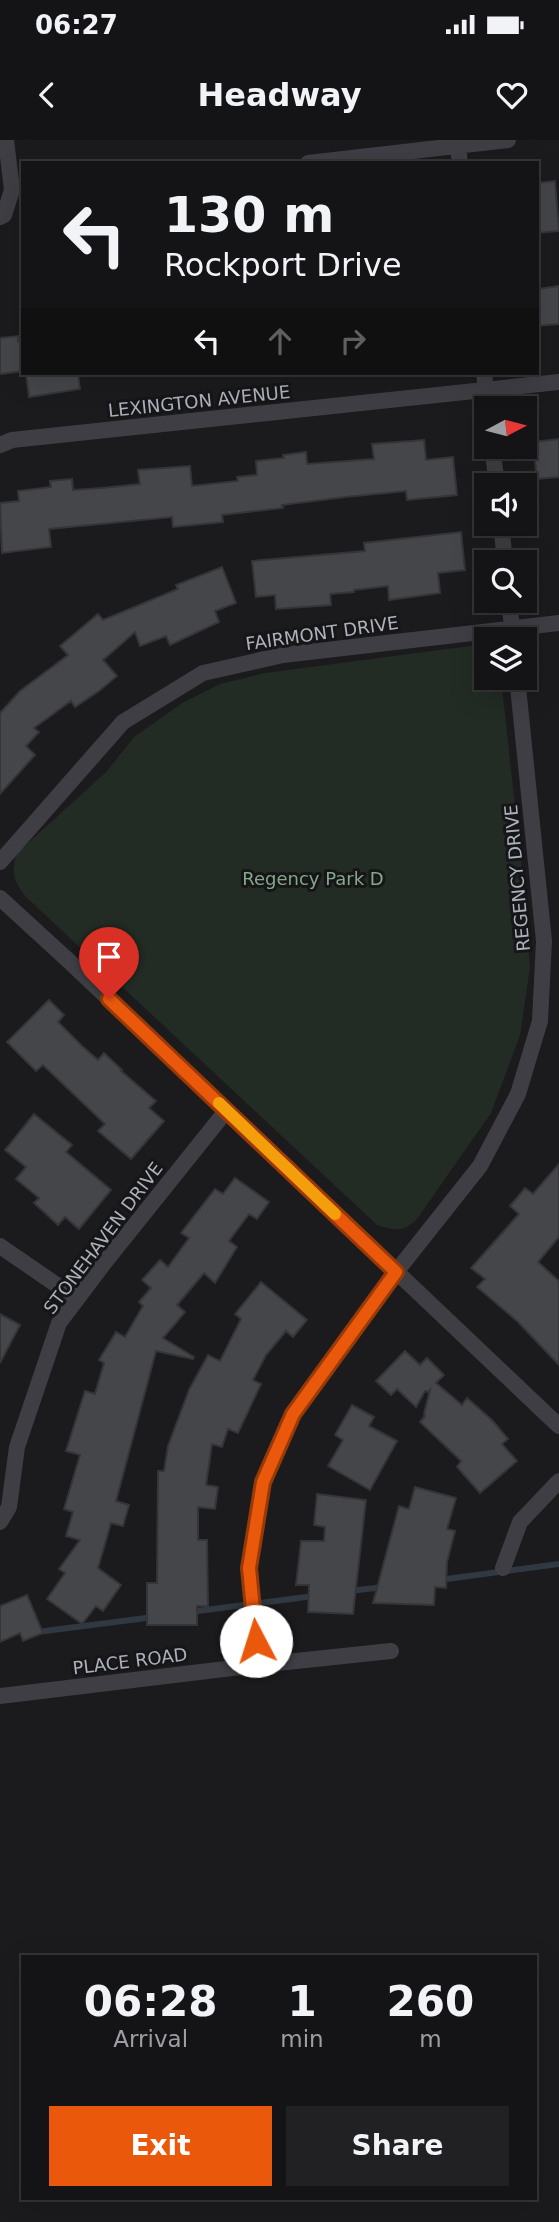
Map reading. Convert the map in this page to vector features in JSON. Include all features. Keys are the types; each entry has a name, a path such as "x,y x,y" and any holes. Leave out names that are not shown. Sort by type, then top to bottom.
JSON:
{"street":[{"path":"0,217 4,215 12,190 6,140"},
{"path":"322,161 457,142 509,140"},
{"path":"457,142 460,161"},
{"path":"484,375 487,396"},
{"name":"LEXINGTON AVENUE","path":"0,445 26,439 559,382"},
{"name":"FAIRMONT DRIVE","path":"537,628 559,623"},
{"name":"FAIRMONT DRIVE","path":"0,862 123,722 203,673 283,655 474,637"},
{"name":"REGENCY DRIVE","path":"258,1665 249,1568 263,1482 293,1414 396,1272 480,1166 518,1094 540,1021 544,941 518,690"},
{"path":"0,898 559,1426"},
{"name":"STONEHAVEN DRIVE","path":"0,1522 9,1507 17,1447 60,1323 226,1111"},
{"path":"0,1246 77,1299"},
{"path":"503,1568 520,1522 559,1481"},
{"name":"PLACE ROAD","path":"0,1696 391,1651"}],"green space":[{"name":"Regency Park D","path":"474,645 474,690 502,690 530,968 520,1035 491,1113 417,1219 403,1228 377,1225 26,897 15,877 16,854 107,771 134,737 182,703 220,684 265,673"}],"building":[{"path":"555,181 559,231 539,233 539,183"},
{"path":"559,286 559,324 539,326 539,289"},
{"path":"18,336 18,341 21,340 21,371 0,374 0,338"},
{"path":"26,375 78,375 80,389 29,397"},
{"path":"559,439 559,477 537,479 535,459 537,459 537,442"},
{"path":"424,440 426,460 453,457 457,495 407,500 406,491 345,497 222,515 223,522 173,527 172,517 49,529 51,547 2,553 0,503 19,501 18,491 51,487 50,481 72,479 73,490 140,484 138,470 190,466 192,486 238,481 237,477 257,475 256,461 284,458 283,455 306,452 307,464 374,459 372,444"},
{"path":"461,532 465,570 438,573 440,593 389,600 388,586 330,594 331,605 276,609 275,595 256,597 252,561 365,551 364,543"},
{"path":"222,567 236,603 215,611 219,622 170,645 166,636 140,646 135,632 103,660 117,676 75,707 71,701 34,728 39,732 26,746 35,755 0,794 0,713 20,691 68,655 60,646 98,614 103,620 178,589 176,585"},
{"path":"49,1000 64,1015 58,1022 82,1046 98,1060 104,1053 156,1101 149,1108 164,1121 131,1159 98,1131 105,1124 43,1065 36,1071 7,1042"},
{"path":"34,1114 72,1145 66,1152 111,1190 79,1229 65,1217 58,1225 34,1203 39,1198 16,1179 26,1167 5,1150"},
{"path":"559,1164 559,1237 538,1262 559,1281 559,1365 517,1321 477,1287 485,1279 471,1268 519,1214 510,1206 525,1188 533,1194"},
{"path":"235,1178 269,1202 257,1219 249,1214 229,1241 237,1247 215,1283 204,1273 177,1305 185,1312 163,1338 194,1357 193,1359 156,1351 116,1501 129,1505 123,1526 111,1523 98,1568 121,1585 103,1611 96,1606 82,1624 47,1599 65,1573 59,1569 80,1540 66,1536 73,1512 64,1509 80,1455 66,1451 85,1391 95,1394 104,1363 99,1360 116,1332 125,1337 143,1306 139,1302 151,1288 142,1280 160,1260 168,1267 189,1238 181,1233 215,1189 223,1194"},
{"path":"261,1282 307,1320 293,1337 286,1331 266,1355 253,1380 261,1384 238,1433 228,1429 222,1447 212,1444 206,1485 218,1487 215,1509 198,1507 198,1540 207,1540 208,1606 197,1606 197,1625 147,1625 147,1583 157,1583 158,1471 164,1471 168,1446 189,1390 208,1355 220,1361 241,1319 235,1314"},
{"path":"0,1314 20,1325 0,1363"},
{"path":"405,1351 420,1365 427,1358 444,1375 436,1383 462,1405 467,1398 492,1420 508,1439 502,1444 517,1461 480,1493 457,1467 461,1461 420,1422 425,1416 430,1390 425,1391 416,1407 397,1389 391,1395 376,1381"},
{"path":"352,1405 374,1417 369,1426 397,1441 370,1490 328,1466 343,1440 335,1435"},
{"path":"415,1487 456,1498 447,1529 455,1531 447,1562 446,1588 435,1587 434,1605 373,1603 399,1506 409,1509"},
{"path":"317,1494 366,1500 353,1614 308,1612 309,1585 296,1585 301,1541 324,1541 325,1527 314,1525"},
{"path":"27,1595 43,1633 23,1641 20,1633 0,1642 0,1606"}],"waterway":[{"path":"439,1580 559,1564"},
{"path":"349,1591 384,1587"},
{"path":"190,1612 314,1596"},
{"path":"37,1632 154,1617"}],"slow traffic":[{"path":"219,1103 335,1214"}],"route":[{"path":"109,999 396,1272 293,1414 263,1482 249,1568 256,1641"}]}
